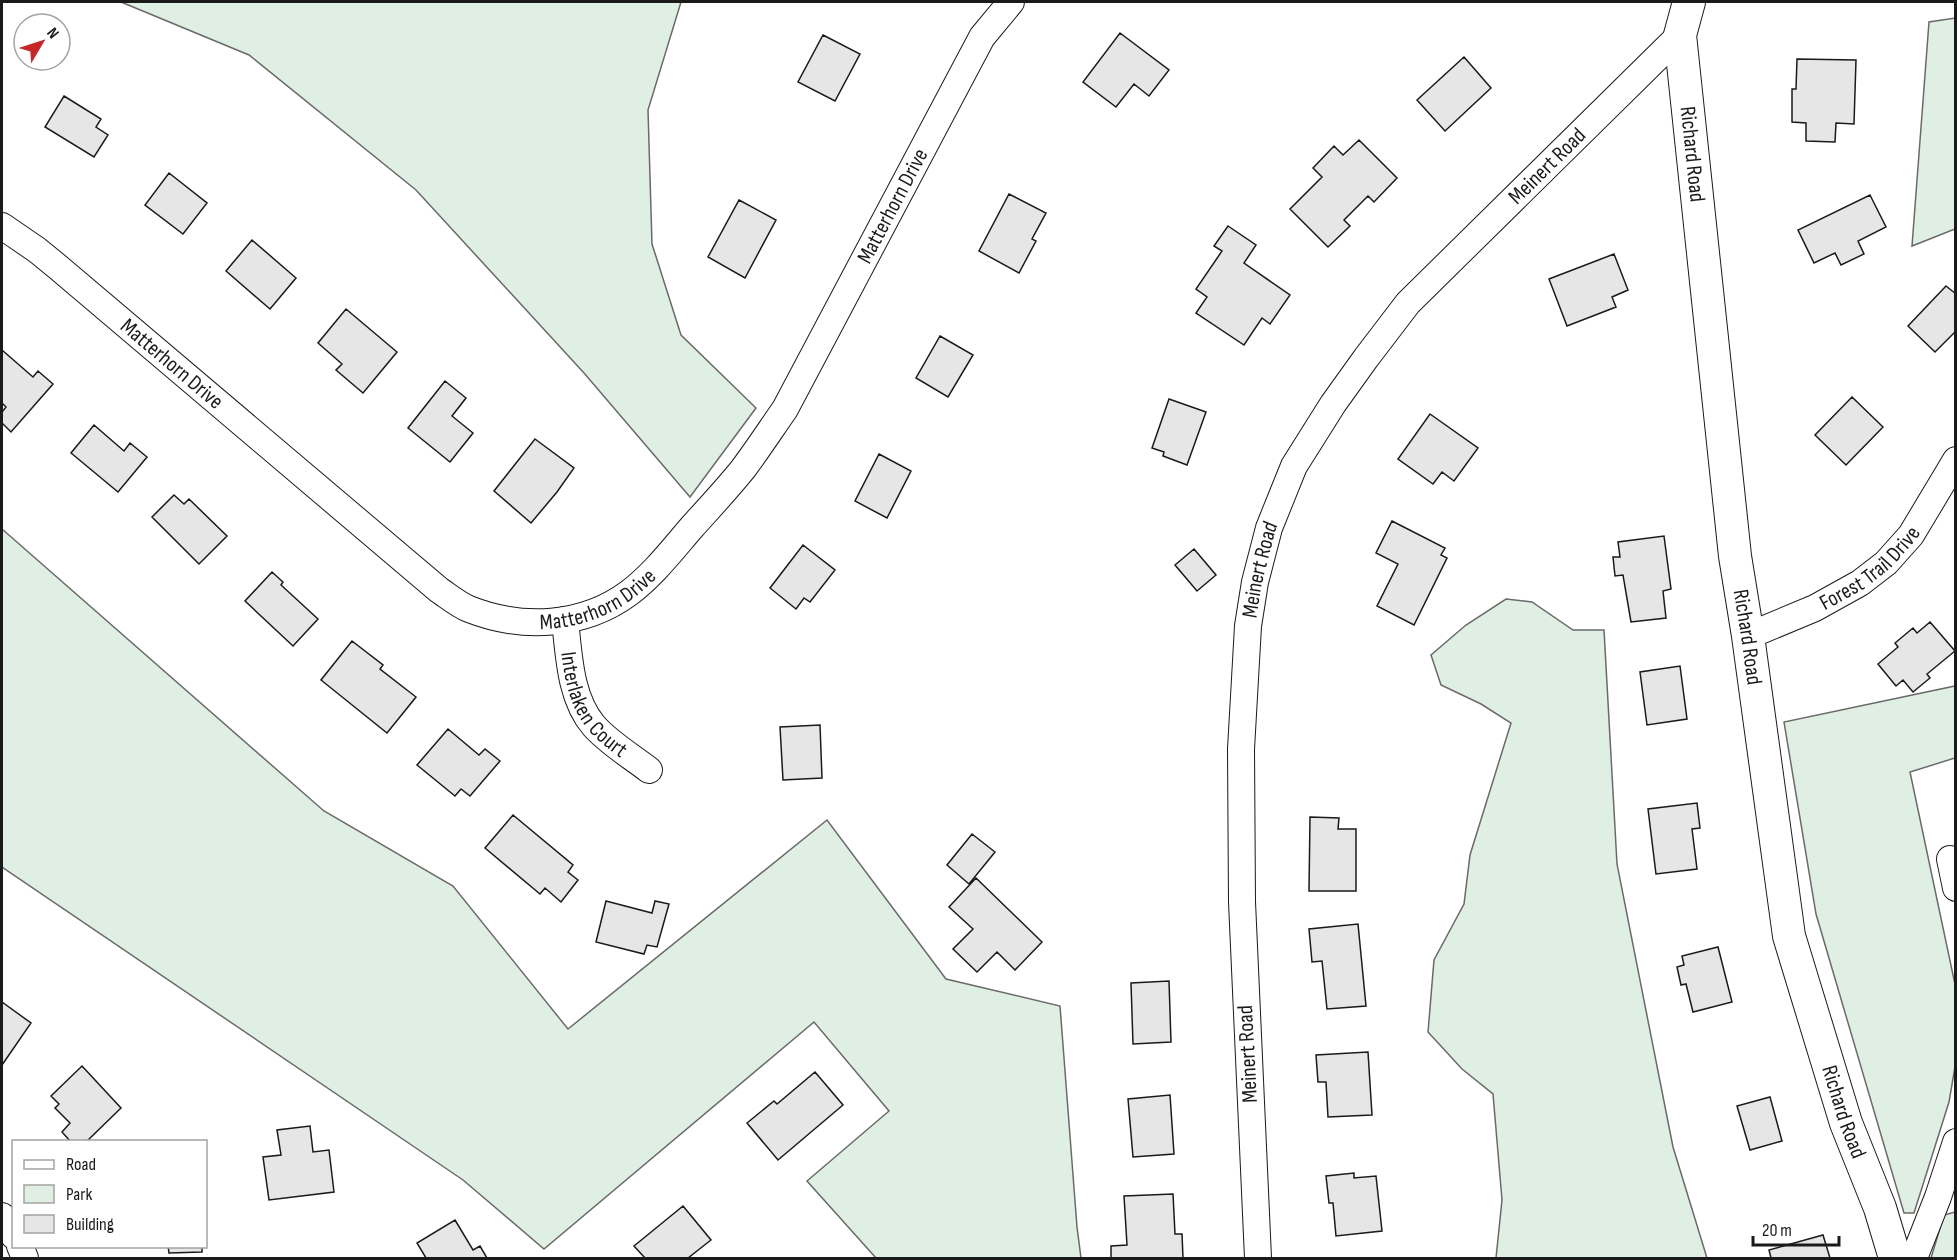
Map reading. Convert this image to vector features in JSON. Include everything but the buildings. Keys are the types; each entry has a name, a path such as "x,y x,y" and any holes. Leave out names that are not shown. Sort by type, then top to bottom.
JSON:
{"street":[{"name":"Matterhorn Drive","path":"2,226 68,275 439,590 467,608 497,618 524,623 565,620 610,606 643,581 742,470 785,409 982,37 1011,2"},
{"name":"Richard Road","path":"1689,2 1680,35 1733,544 1748,636 1789,936 1846,1123 1880,1209 1895,1258"},
{"name":"Meinert Road","path":"1258,1258 1242,902 1241,749 1248,626 1269,528 1294,466 1366,358 1408,303 1680,35"},
{"name":"Forest Trail Drive","path":"1748,636 1815,608 1860,583 1886,563 1911,535 1956,460"},
{"name":"Interlaken Court","path":"565,620 570,672 580,703 594,726 649,770"},
{"path":"1950,859 1956,888"},
{"path":"1914,1258 1956,1142"},
{"path":"2,1216 12,1233"}],"green space":[{"path":"121,2 681,2 648,110 652,244 681,335 756,408 690,497 584,373 416,190 249,55"},
{"path":"1955,18 1955,229 1912,246 1929,22"},
{"path":"2,529 324,811 453,886 568,1029 827,820 946,979 1060,1006 1081,1258 876,1258 807,1181 889,1111 814,1022 544,1249 463,1180 2,867"},
{"path":"1506,599 1532,602 1573,630 1604,630 1617,864 1673,1147 1707,1258 1496,1258 1502,1200 1493,1094 1462,1069 1428,1032 1434,960 1464,904 1470,855 1511,723 1481,704 1441,685 1431,655 1466,625"},
{"path":"1955,686 1955,758 1910,772 1956,989 1955,1067 1949,1102 1914,1213 1904,1213 1816,914 1784,722"},
{"path":"1955,1212 1955,1258 1931,1258 1944,1215"}]}
